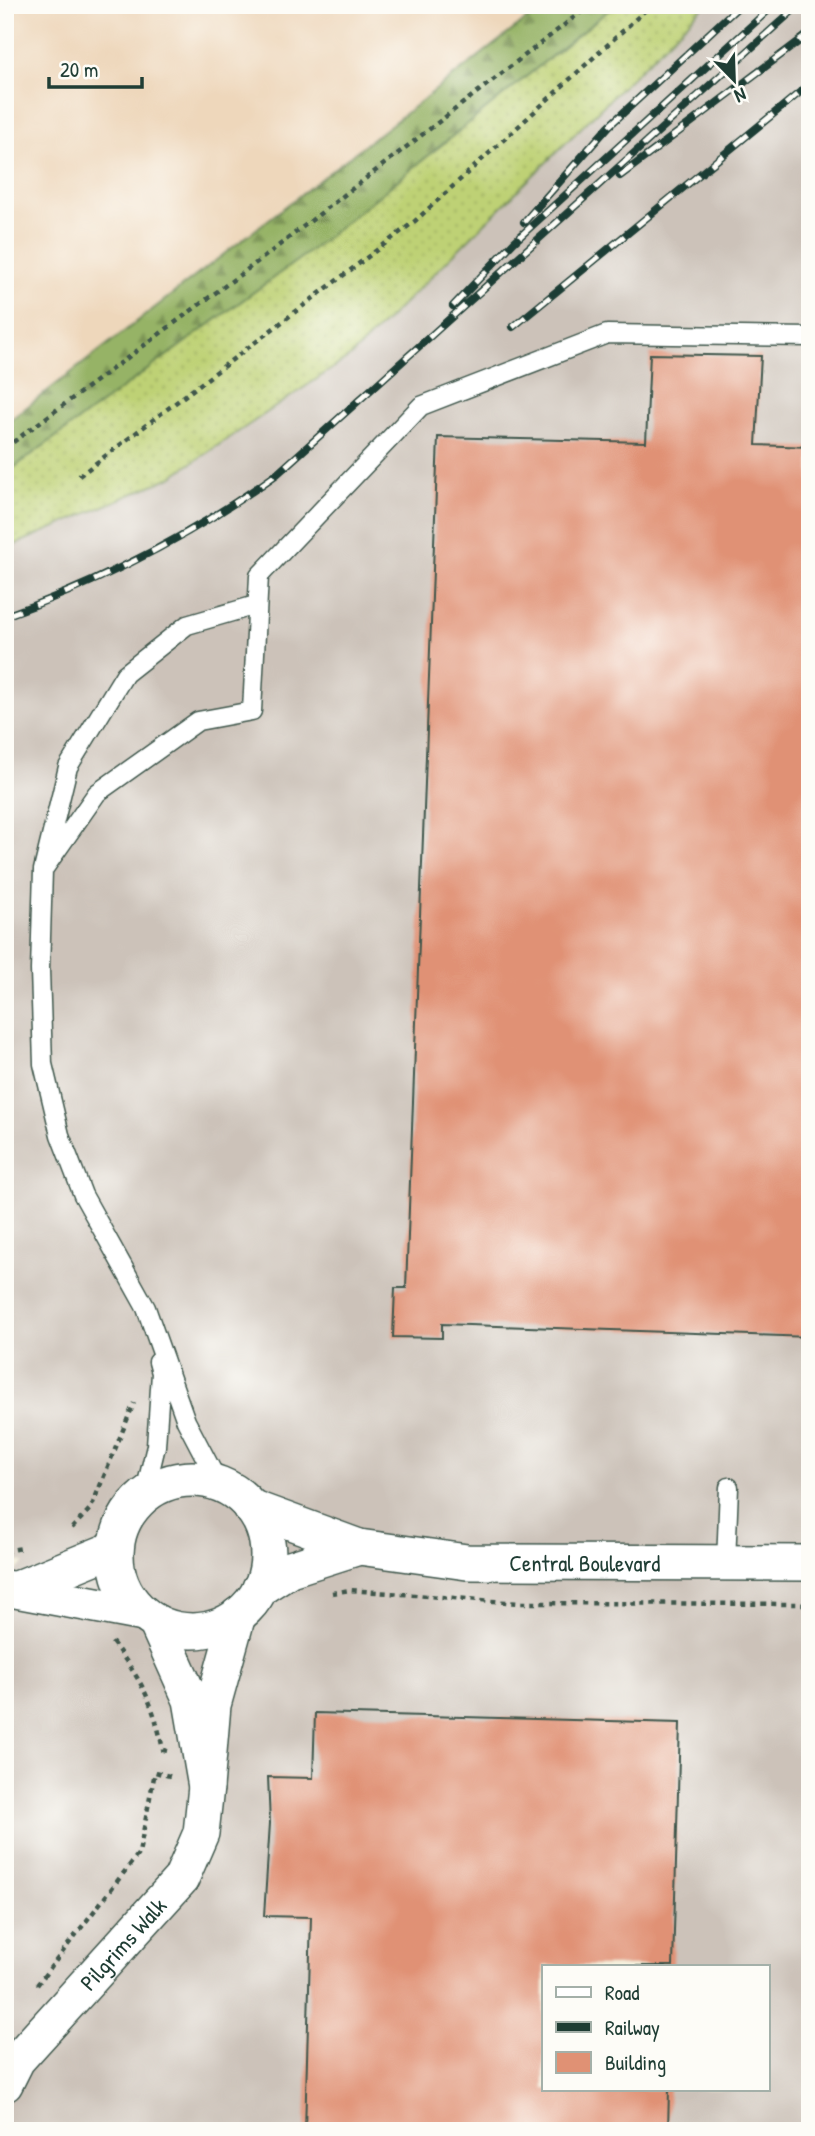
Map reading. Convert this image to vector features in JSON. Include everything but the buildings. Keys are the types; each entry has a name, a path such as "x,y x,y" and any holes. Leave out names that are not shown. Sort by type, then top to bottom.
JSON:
{"street":[{"path":"178,1480 199,1480 219,1485 250,1507 263,1529 267,1549 266,1572 260,1588 238,1615 214,1628 170,1628 150,1618 133,1603 119,1579 116,1548 128,1515 144,1496 178,1480"},
{"name":"Central Boulevard","path":"250,1507 359,1547 467,1562 810,1563"},
{"name":"Central Boulevard","path":"260,1588 290,1569 359,1547"},
{"path":"10,1589 116,1548"},
{"path":"10,1589 150,1618"},
{"name":"Pilgrims Walk","path":"5,2084 18,2060 181,1879 201,1833 214,1705 238,1615"},
{"name":"Pilgrims Walk","path":"150,1618 191,1700 206,1787"}],"lane":[{"path":"43,870 97,793 198,721 252,711 259,576 421,406 607,334 810,337"},
{"path":"219,1485 186,1421 146,1307 83,1195 60,1135 43,1063 40,970 43,870 68,767 125,674 187,625 256,605"},
{"path":"144,1496 156,1446 161,1373 146,1307"},
{"path":"726,1563 729,1486"}],"path":[{"path":"5,448 264,257 590,5"},
{"path":"79,476 415,221 651,5"},
{"path":"67,1534 91,1508 132,1403 159,1397"},
{"path":"5,1551 32,1547"},
{"path":"324,1594 350,1590 519,1603 810,1604"},
{"path":"110,1640 143,1683 157,1720 163,1750 200,1751"},
{"path":"34,1988 139,1853 155,1772 206,1787"}],"shaded area":[{"path":"5,5 545,5 5,424"},
{"path":"615,5 810,5 810,2131 5,2131 5,1582 25,1562 5,1561 5,474 310,251"}],"green space":[{"path":"545,5 615,5 310,251 5,474 5,424"},
{"path":"615,5 705,5 351,356 171,477 5,549 5,474 310,251"}],"railway":[{"path":"524,222 609,126 740,5"},
{"path":"453,306 514,242 774,5"},
{"path":"5,616 77,588 146,555 213,517 277,474 799,5"},
{"path":"620,176 810,33"},
{"path":"513,327 810,84"}]}
